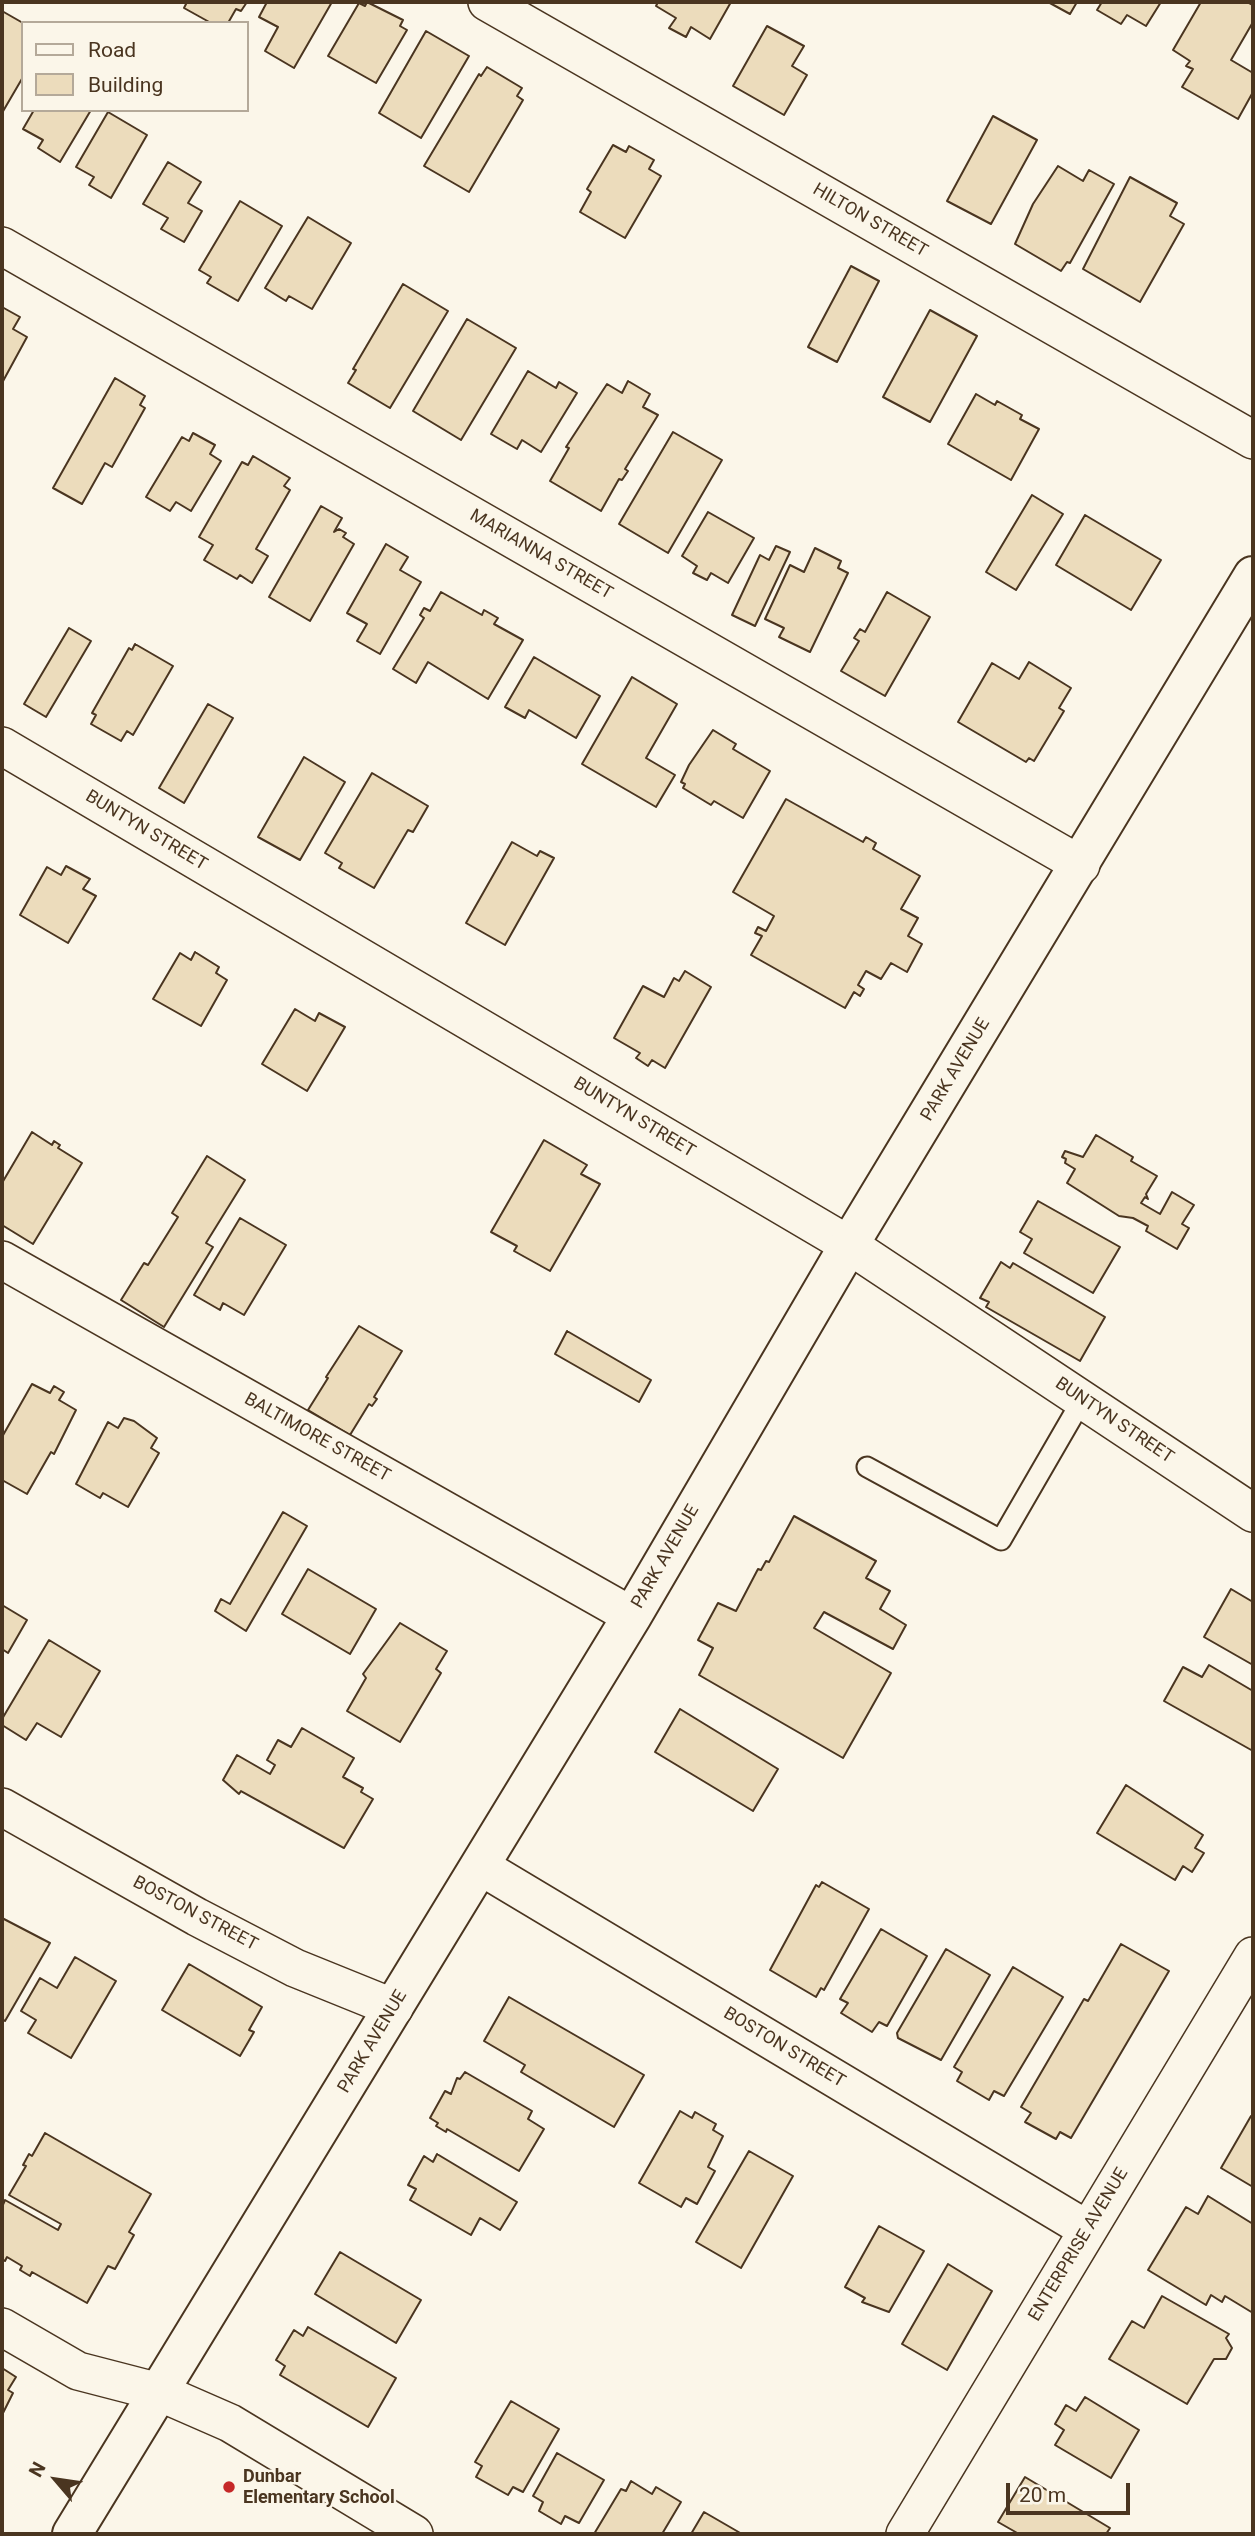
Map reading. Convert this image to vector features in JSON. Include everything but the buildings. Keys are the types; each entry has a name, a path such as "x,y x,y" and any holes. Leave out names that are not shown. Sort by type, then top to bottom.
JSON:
{"main road":[{"name":"PARK AVENUE","path":"72,2534 632,1616 849,1245 1081,865 1253,576"}],"street":[{"name":"HILTON STREET","path":"487,2 1253,440"},
{"name":"MARIANNA STREET","path":"2,246 1081,865"},
{"name":"BUNTYN STREET","path":"2,746 849,1245 1253,1513"},
{"name":"BALTIMORE STREET","path":"2,1260 632,1616"},
{"name":"BOSTON STREET","path":"2,1807 197,1917 295,1968 394,2008"},
{"name":"BOSTON STREET","path":"480,1866 1088,2230"},
{"name":"ENTERPRISE AVENUE","path":"905,2534 1253,1956"},
{"path":"2,2327 78,2371 159,2392 230,2423 414,2534"}],"lane":[{"path":"867,1467 1001,1540 1082,1400"}],"place":[{"name":"Dunbar Elementary School","path":"229,2487"}]}
